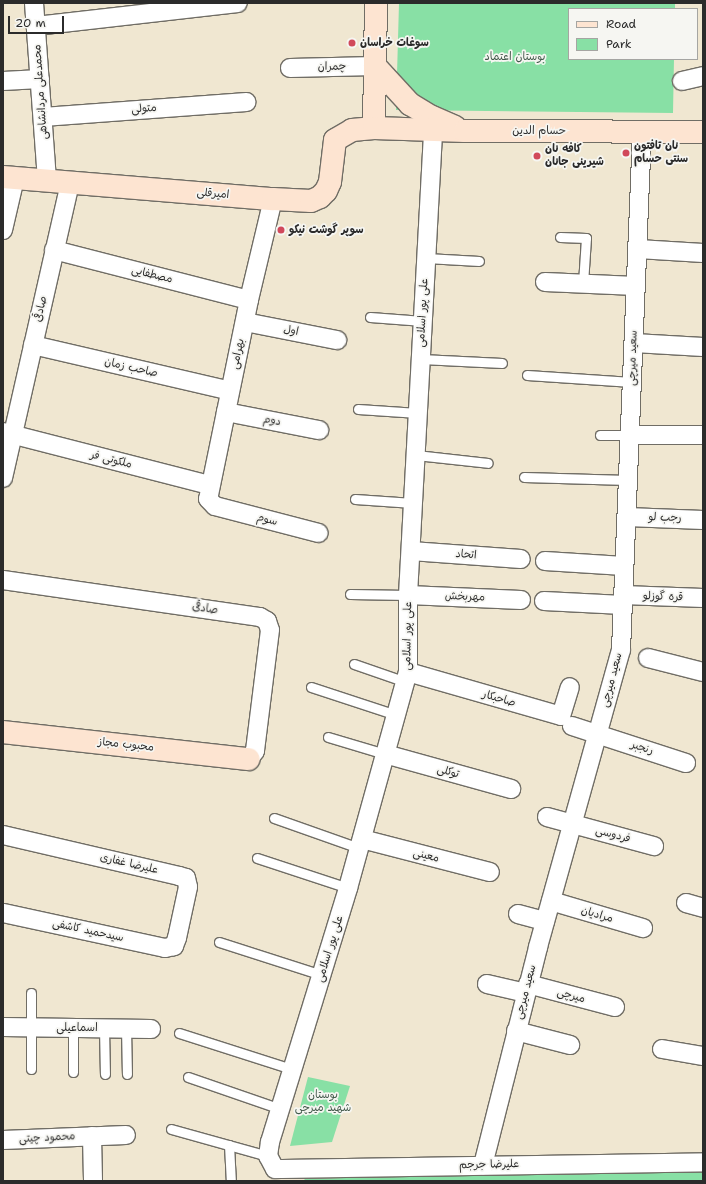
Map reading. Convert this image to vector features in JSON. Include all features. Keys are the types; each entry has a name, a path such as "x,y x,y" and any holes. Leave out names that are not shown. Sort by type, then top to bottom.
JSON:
{"main road":[{"path":"374,128 376,3"},
{"path":"375,66 410,104 432,117 465,131"},
{"name":"حسام الدین","path":"374,128 465,131 703,132"},
{"name":"امیرقلی","path":"9,178 311,201 320,197 326,191 330,182 335,140 352,130 374,128"},
{"name":"محبوب مجاز","path":"3,732 249,759"}],"street":[{"name":"محمدعلی مردانشاهی","path":"34,3 47,180"},
{"path":"36,26 238,3"},
{"name":"چمران","path":"290,68 375,66"},
{"path":"682,81 703,76"},
{"path":"3,81 40,79"},
{"name":"متولی","path":"43,117 246,102"},
{"name":"علی پور اسلامی","path":"273,1169 270,1142 361,844 407,677 408,595 433,130"},
{"name":"سعید میرچی","path":"483,1165 545,921 621,650 642,132"},
{"path":"3,230 9,178"},
{"name":"صادقی","path":"3,477 8,434 33,345 70,182"},
{"name":"بهرامی","path":"215,506 208,499 210,485 249,300 273,199"},
{"path":"638,249 703,253"},
{"name":"مصطفایی","path":"54,250 249,300"},
{"path":"546,282 636,286"},
{"name":"اول","path":"245,322 337,340"},
{"path":"634,343 703,347"},
{"name":"صاحب زمان","path":"33,345 230,391"},
{"name":"دوم","path":"226,412 319,430"},
{"name":"ملکوتی فر","path":"8,434 210,485"},
{"path":"630,435 703,435"},
{"name":"سوم","path":"215,506 319,533"},
{"name":"رجب لو","path":"627,517 703,520"},
{"name":"اتحاد","path":"411,551 521,559"},
{"path":"545,561 624,566"},
{"name":"صادقی","path":"3,580 260,617 267,621 270,630 255,751 249,759"},
{"name":"مهربخش","path":"408,595 521,600"},
{"name":"قره گوزلو","path":"623,600 703,598"},
{"path":"544,601 623,600"},
{"path":"648,658 703,672"},
{"name":"صاحبکار","path":"407,677 561,716 570,687"},
{"name":"رنجبر","path":"572,726 598,733 686,763"},
{"name":"توکلی","path":"385,754 511,789"},
{"path":"548,817 572,824"},
{"name":"فردوسی","path":"572,824 654,846"},
{"name":"علیرضا غفاری","path":"3,835 186,878 188,887 174,946"},
{"name":"معینی","path":"361,844 490,872"},
{"name":"مرادیان","path":"551,901 643,928"},
{"name":"سیدحمید کاشفی","path":"3,913 166,948 174,946"},
{"path":"518,914 545,921"},
{"path":"487,984 527,989"},
{"name":"میرچی","path":"527,989 615,1007"},
{"name":"اسماعیلی","path":"3,1027 151,1028"},
{"path":"516,1031 570,1045"},
{"path":"662,1049 703,1056"},
{"path":"93,1181 92,1136 126,1135"},
{"name":"محمود چیتی","path":"3,1140 92,1136"},
{"name":"علیرضا جرجم","path":"273,1169 703,1162"}],"lane":[{"path":"560,237 586,238 583,283"},
{"path":"426,258 479,261"},
{"path":"370,317 423,321"},
{"path":"421,358 502,363"},
{"path":"527,375 632,382"},
{"path":"358,409 418,413"},
{"path":"600,435 630,435"},
{"path":"416,455 488,463"},
{"path":"524,477 628,480"},
{"path":"355,499 413,503"},
{"path":"350,594 408,595"},
{"path":"354,664 407,677"},
{"path":"311,687 396,715"},
{"path":"328,737 385,754"},
{"path":"274,818 361,844"},
{"path":"257,858 348,888"},
{"path":"219,942 322,975"},
{"path":"31,993 31,1069"},
{"path":"73,1028 73,1072"},
{"path":"104,1028 105,1074"},
{"path":"126,1028 127,1074"},
{"path":"179,1033 292,1069"},
{"path":"188,1077 281,1109"},
{"path":"171,1129 229,1146 273,1169"},
{"path":"229,1146 231,1181"}],"green space":[{"name":"بوستان اعتماد","path":"399,3 675,3 675,8 568,8 568,60 674,60 673,113 396,110"},
{"name":"بوستان شهید میرچی","path":"308,1077 350,1086 332,1142 290,1146"},
{"path":"703,1169 703,1181 303,1181 305,1179"}],"place":[{"name":"سوغات خراسان","path":"352,43"},
{"name":"نان تافتون سنتی حسام","path":"626,153"},
{"name":"کافه نان شیرینی جانان","path":"537,156"},
{"name":"سوپر گوشت نیکو","path":"281,230"}]}
